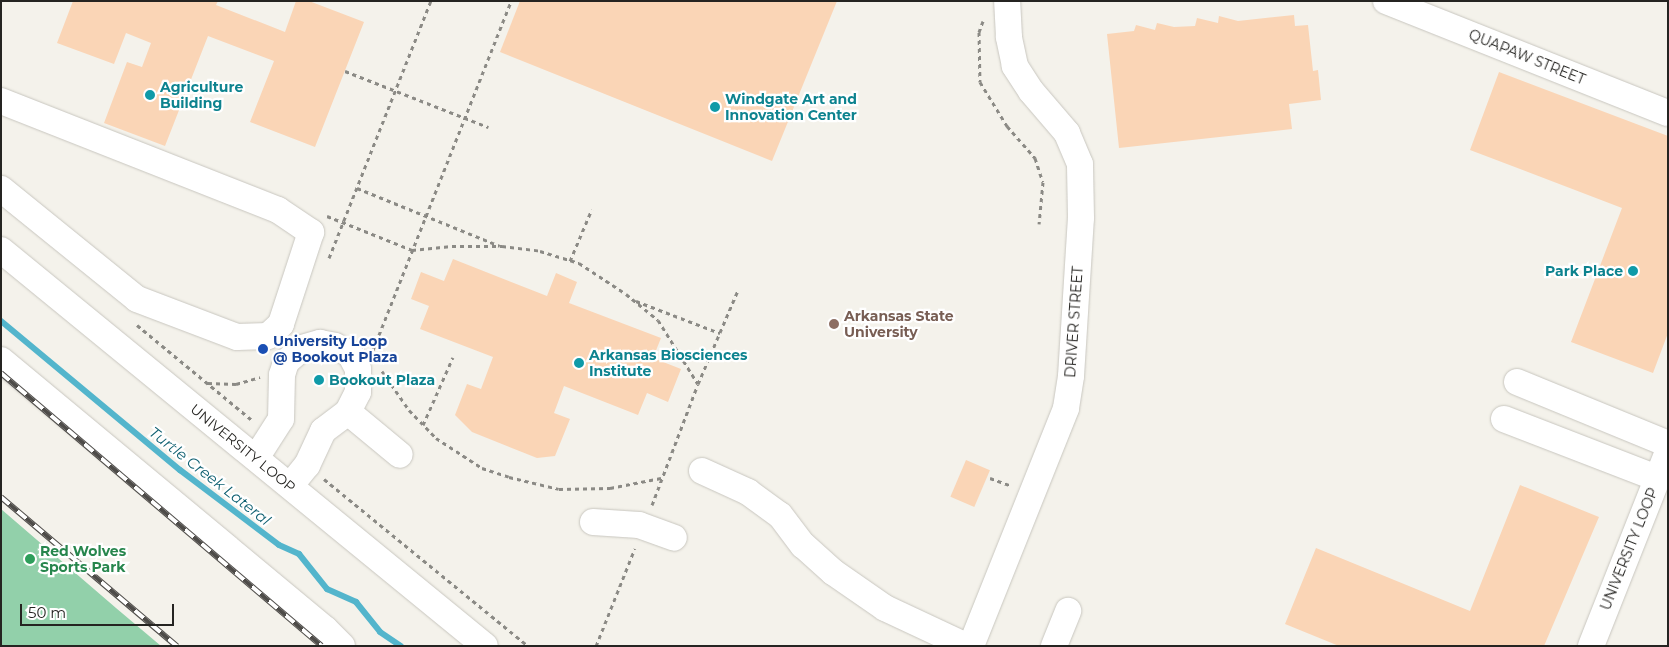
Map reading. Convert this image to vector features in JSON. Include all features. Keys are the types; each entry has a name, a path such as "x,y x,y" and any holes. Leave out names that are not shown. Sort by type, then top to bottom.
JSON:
{"street":[{"name":"DRIVER STREET","path":"971,646 1066,408 1071,376 1081,218 1080,164 1066,133 1031,90 1015,66 1009,37 1007,1"},
{"name":"QUAPAW STREET","path":"1386,1 1668,113"},
{"path":"1,101 278,210 311,232 281,324 268,336 237,337 137,299 1,189"},
{"name":"UNIVERSITY LOOP","path":"1,250 485,646"},
{"path":"256,458 281,420 282,375 286,362 302,348 320,343 335,346 350,354 358,369 358,392 348,412 323,431 307,465 290,486"},
{"path":"1,360 325,629 342,646"},
{"path":"1518,382 1668,444"},
{"path":"348,412 400,455"},
{"path":"1504,418 1657,478"},
{"name":"UNIVERSITY LOOP","path":"1591,646 1668,452"},
{"path":"702,470 748,492 780,515 803,545 833,572 878,603 966,646"},
{"path":"593,522 639,525 674,538"},
{"path":"1054,646 1068,611"}],"path":[{"path":"326,266 431,1"},
{"path":"366,346 372,354 511,1"},
{"path":"985,17 980,32 980,82 1006,126 1035,158 1043,182 1039,224"},
{"path":"345,71 488,127"},
{"path":"357,188 502,246"},
{"path":"570,261 592,209"},
{"path":"326,216 412,250 452,246 502,246 540,251 578,263 633,300 658,320 698,384"},
{"path":"652,506 698,384 738,290"},
{"path":"633,300 720,333"},
{"path":"423,425 453,357"},
{"path":"380,368 409,410 436,438 482,468 509,477 559,489 610,488 661,478"},
{"path":"207,383 236,384 262,376"},
{"path":"323,470 323,478"},
{"path":"596,646 638,540"}],"green space":[{"name":"Red Wolves Sports Park","path":"1,509 116,608 161,646 1,646"}],"building":[{"name":"Agriculture Building","path":"73,1 218,1 216,5 285,32 296,1 309,1 364,22 315,147 250,122 274,61 208,36 165,146 104,123 127,62 142,67 151,43 126,33 114,64 57,43"},
{"name":"Windgate Art and Innovation Center","path":"520,1 837,1 772,161 500,52"},
{"path":"1294,15 1295,26 1308,25 1313,71 1318,70 1321,100 1289,104 1292,129 1119,148 1107,34 1134,31 1136,25 1155,30 1157,23 1174,27 1195,26 1197,18 1218,23 1219,16 1238,21"},
{"name":"Park Place","path":"1499,72 1668,136 1668,333 1653,373 1571,342 1622,208 1470,150"},
{"name":"Arkansas Biosciences Institute","path":"453,259 547,296 556,273 577,282 569,303 661,338 653,358 681,369 668,402 647,393 638,415 564,386 554,413 570,419 555,456 537,458 472,432 455,415 467,384 481,389 493,357 420,329 429,306 411,299 421,272 444,281"},
{"path":"966,460 990,470 974,507 950,497"},
{"path":"1520,485 1599,517 1544,646 1339,646 1285,624 1316,548 1470,611"}],"waterway":[{"name":"Turtle Creek Lateral","path":"1,321 180,470 279,545 299,554 327,589 356,602 380,632 401,646"}],"railway":[{"path":"1,373 322,646"},
{"path":"1,497 177,646"}],"place":[{"name":"Agriculture Building","path":"150,95"},
{"name":"Windgate Art and Innovation Center","path":"715,107"},
{"name":"Park Place","path":"1633,271"},
{"name":"Arkansas State University","path":"834,324"},
{"name":"University Loop @ Bookout Plaza","path":"263,349"},
{"name":"Arkansas Biosciences Institute","path":"579,363"},
{"name":"Bookout Plaza","path":"319,380"},
{"name":"Red Wolves Sports Park","path":"30,559"}]}
